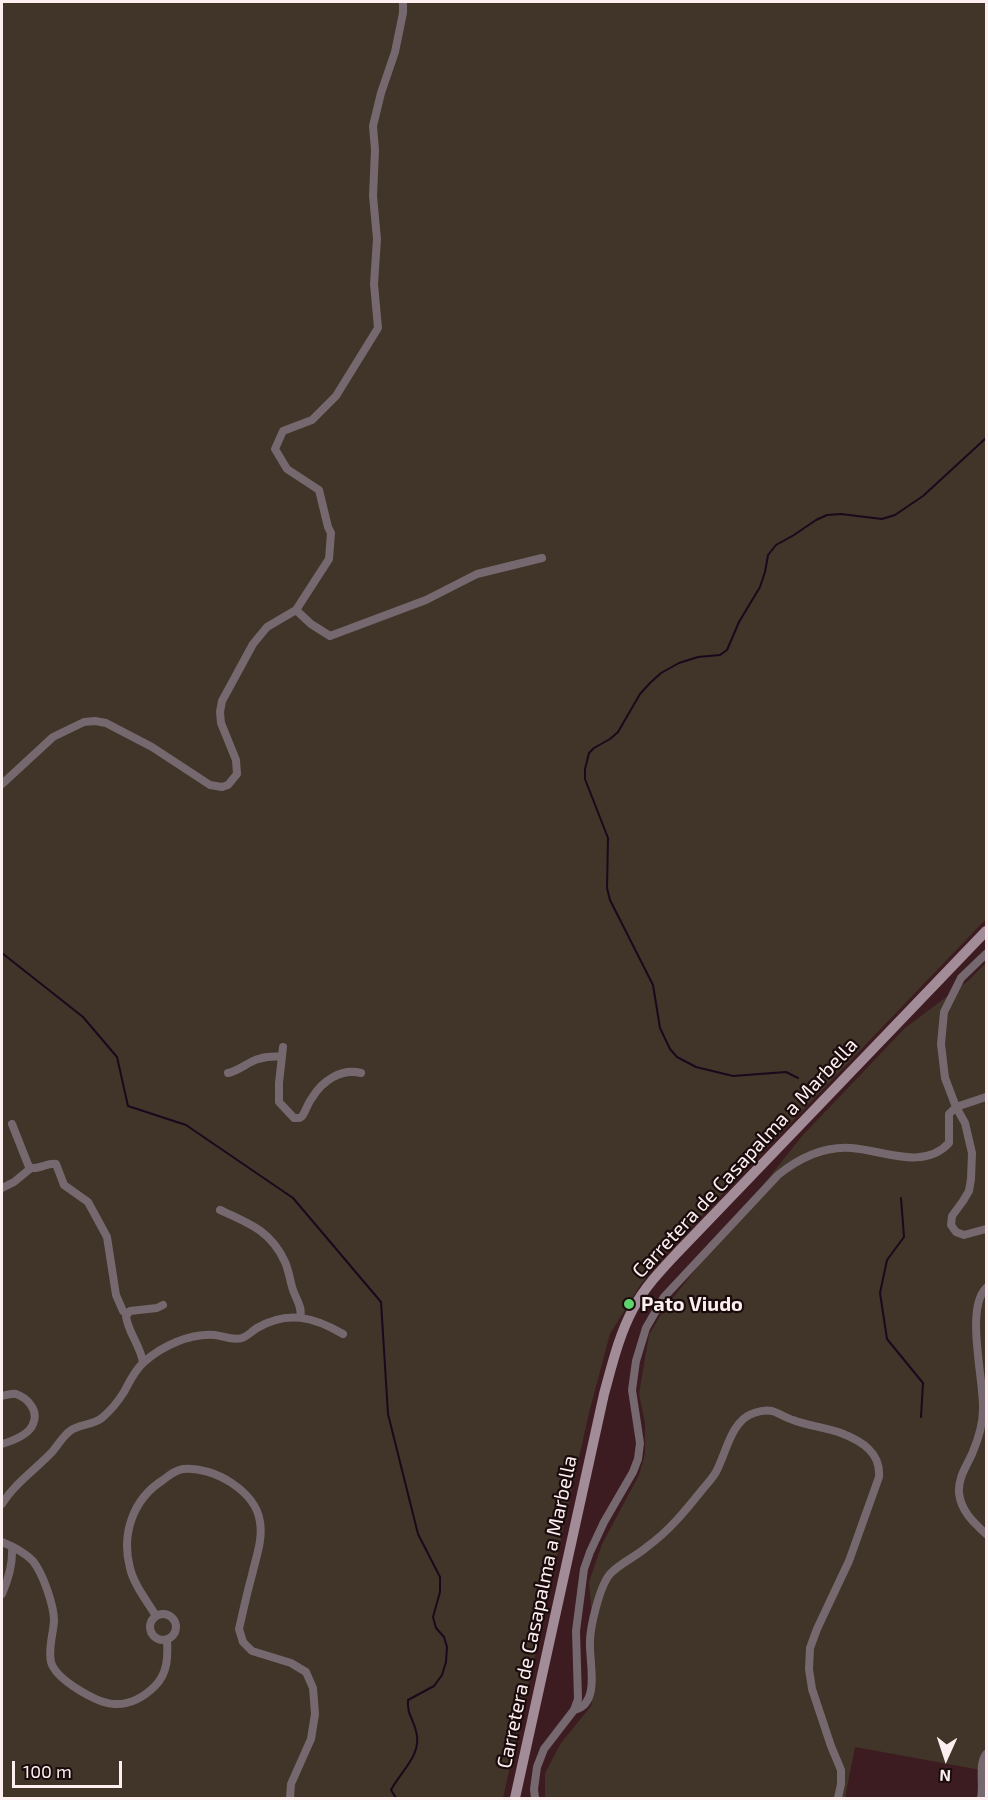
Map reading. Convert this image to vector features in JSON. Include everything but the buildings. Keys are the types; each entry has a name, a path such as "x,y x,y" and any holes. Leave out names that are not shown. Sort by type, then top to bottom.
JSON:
{"main road":[{"name":"Carretera de Casapalma a Marbella","path":"515,1798 604,1394 619,1340 633,1308 657,1275 677,1253 987,931"}],"street":[{"path":"2,784 53,737 84,722 95,721 106,723 152,747 210,785 222,787 228,785 237,774 236,760 221,723 222,701 254,644 267,627 296,610 329,559 332,533 328,527 319,490 287,469 275,449 283,431 312,420 336,396 378,328 374,284 377,239 373,196 375,150 373,126 395,52 403,2"},
{"path":"296,610 310,624 330,636 426,600 477,574 542,558"},
{"path":"987,954 961,978 944,1012 941,1044 945,1078 965,1123 972,1153 969,1191 952,1216 951,1225 956,1232 964,1235 987,1229"},
{"path":"228,1073 253,1060 283,1052 279,1102 294,1118 302,1116 322,1084 336,1075 353,1071 361,1073"},
{"path":"534,1798 537,1767 544,1749 574,1710 578,1699 576,1631 584,1569 604,1522 638,1459 640,1443 632,1390 636,1361 646,1328 664,1297 778,1175 791,1164 823,1150 849,1148 910,1157 935,1154 949,1143 949,1114 956,1107 987,1097"},
{"path":"12,1124 31,1168"},
{"path":"2,1188 14,1182 31,1168 56,1164 64,1185 88,1202 107,1236 116,1295 123,1311 127,1314"},
{"path":"220,1210 254,1225 267,1235 279,1251 286,1264 302,1312 300,1317"},
{"path":"987,1288 982,1292 976,1310 984,1412 973,1451 961,1476 959,1489 960,1502 966,1514 987,1534"},
{"path":"127,1314 130,1311 163,1305"},
{"path":"127,1314 128,1327 142,1354 143,1363"},
{"path":"2,1504 68,1433 79,1426 95,1423 103,1417 123,1394 129,1380 143,1363 162,1350 198,1336 242,1338 255,1328 289,1317 308,1318 326,1324 343,1334"},
{"path":"2,1396 15,1394 29,1402 35,1412 33,1425 22,1437 2,1444"},
{"path":"574,1710 585,1704 592,1686 591,1623 609,1575 649,1546 692,1503 715,1473 733,1434 745,1416 772,1411 793,1420 825,1427 844,1434 869,1448 874,1454 880,1471 849,1561 810,1648 809,1669 812,1689 841,1770 838,1798"},
{"path":"156,1616 131,1571 127,1540 133,1514 141,1500 156,1484 182,1469 202,1471 222,1477 237,1487 253,1503 260,1519 261,1538 239,1629 243,1642 252,1651 291,1663 306,1672 312,1688 315,1714 311,1739 291,1784 290,1798"},
{"path":"2,1542 32,1561 47,1589 54,1608 51,1662 56,1673 76,1688 99,1700 114,1704 130,1702 146,1695 160,1680 168,1659 167,1639"},
{"path":"2,1594 10,1576 13,1560 12,1547"},
{"path":"165,1614 174,1622 175,1630 167,1639 159,1639 152,1634 150,1626 156,1616 165,1614"},
{"path":"981,1798 983,1759 987,1754"}],"shaded area":[{"path":"2,2 986,2 986,919 663,1256 639,1287 610,1334 589,1413 503,1798 2,1798"},
{"path":"986,963 986,1771 855,1747 845,1798 545,1798 545,1773 561,1743 591,1706 596,1670 589,1582 602,1544 639,1475 645,1454 645,1423 639,1394 649,1335 664,1309 802,1136 905,1028 969,980"}],"waterway":[{"path":"798,1078 786,1072 733,1076 696,1067 677,1057 670,1049 660,1028 653,985 610,900 607,888 608,838 585,779 589,753 618,732 640,694 661,673 679,663 698,657 720,655 727,650 739,622 760,587 768,555 776,545 827,515 841,514 882,519 895,515 923,496 986,438"},
{"path":"2,953 83,1017 117,1057 128,1106 186,1125 293,1198 381,1302 388,1414 418,1534 440,1577 440,1592 433,1617 436,1628 444,1637 447,1647 442,1675 434,1686 408,1700 409,1713 417,1739 414,1755 391,1790 396,1798"},
{"path":"901,1198 904,1237 887,1260 880,1293 887,1339 923,1383 921,1417"}],"place":[{"name":"Pato Viudo","path":"629,1304"}]}
